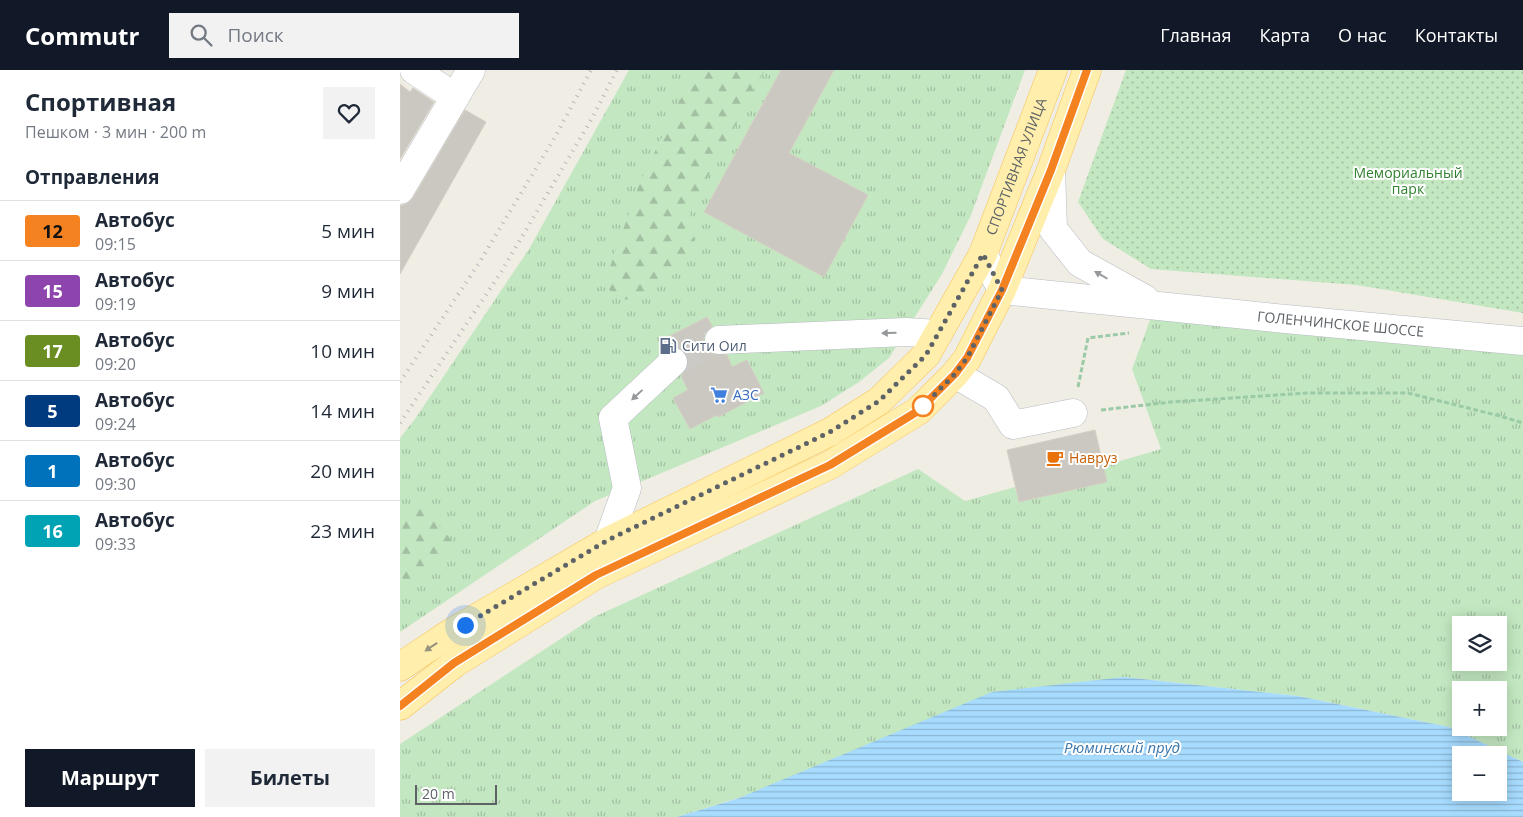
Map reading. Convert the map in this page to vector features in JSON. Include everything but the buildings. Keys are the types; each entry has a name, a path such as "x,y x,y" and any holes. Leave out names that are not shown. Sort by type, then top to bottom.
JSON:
{"main road":[{"name":"СПОРТИВНАЯ УЛИЦА","path":"400,667 449,634 608,540 830,432 879,401 926,355 983,254 1053,70"},
{"path":"400,706 454,663 596,575 830,465 918,411 955,374 967,358 1002,290 1051,170 1087,70"}],"street":[{"path":"414,70 455,97"},
{"path":"400,190 471,70"},
{"name":"ГОЛЕНЧИНСКОЕ ШОССЕ","path":"1051,170 1053,229 1080,263 1160,306"},
{"path":"983,254 1002,290"},
{"name":"ГОЛЕНЧИНСКОЕ ШОССЕ","path":"1002,290 1523,340"},
{"path":"719,340 906,332 938,334"},
{"path":"608,540 627,488 613,418 673,362"},
{"path":"955,374 996,398 1014,425 1073,413"}],"path":[{"path":"1136,332 1088,338 1073,413 1172,402 1307,393 1408,393 1523,423"}],"green space":[{"path":"629,70 1025,70 971,215 942,274 889,358 859,382 821,406 595,501 400,632 400,438 415,419 529,249"},
{"path":"695,70 765,70 690,210 694,241 683,268 637,300 618,299 604,284 640,182"},
{"name":"Мемориальный парк","path":"1126,70 1523,70 1523,313 1357,285 1151,269 1103,239 1078,202"},
{"path":"1275,318 1523,341 1523,762 1507,754 1507,746 1489,746 1468,736 1507,736 1507,681 1452,681 1452,728 1298,696 1124,677 677,817 400,817 400,744 594,617 918,469 965,501 1015,487 1019,502 1106,482 1103,466 1161,449 1132,369 1150,320"},
{"path":"419,501 458,548 400,597 400,521"}],"water":[{"name":"Рюминский пруд","path":"1124,677 1298,696 1449,727 1452,728 1452,736 1468,736 1489,746 1452,746 1452,801 1507,801 1507,754 1523,762 1523,817 677,817 739,798 992,692"}],"tunnel":[{"path":"673,362 719,340"}],"railway":[{"path":"400,382 479,263 555,137 591,70"},
{"path":"400,423 500,274 591,120 617,70"}],"bus line":[{"name":"12","path":"400,706 454,663 596,575 830,465 918,411 955,374 967,358 1002,290 1051,170 1087,70"}],"place":[{"name":"Сити Оил","path":"668,346"},
{"name":"АЗС","path":"719,395"},
{"name":"Навруз","path":"1055,458"}],"route":[{"path":"465,625 608,540 830,432 879,401 926,355 983,254 1002,290 967,358 955,374 923,406"}]}
